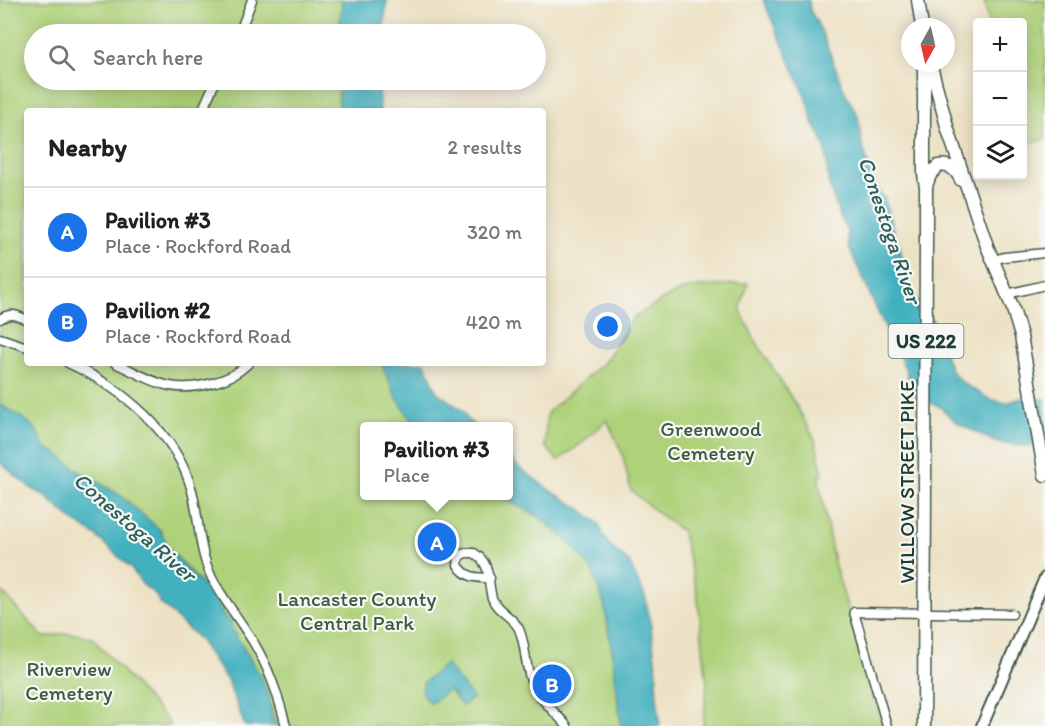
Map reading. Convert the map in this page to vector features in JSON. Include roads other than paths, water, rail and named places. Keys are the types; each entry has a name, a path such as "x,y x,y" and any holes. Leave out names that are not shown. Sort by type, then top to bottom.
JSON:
{"highway":[{"path":"918,0 921,18"},
{"name":"WILLOW STREET PIKE","path":"924,72 925,612"},
{"path":"932,72 948,130 987,246 1021,336 1044,471"},
{"path":"926,188 930,175 938,166 955,169 987,246"},
{"name":"US 222","path":"924,726 925,612"}],"main road":[{"path":"982,726 1045,578"}],"street":[{"path":"242,24 252,0"},
{"path":"203,108 211,90"},
{"path":"993,260 1045,253"},
{"path":"1007,294 1045,285"},
{"path":"0,319 14,315 24,320"},
{"path":"0,338 24,346"},
{"path":"74,366 105,382 132,404 160,433 175,453 192,491 201,546 207,566 269,672 286,726"},
{"path":"122,366 166,386 187,389 224,380 245,366"},
{"path":"490,578 495,603 518,628 535,689 567,726"},
{"path":"887,726 854,612 1012,614"}],"water":[{"path":"342,0 387,0 384,24 340,24"},
{"name":"Conestoga River","path":"763,0 809,0 810,10 821,30 844,90 858,116 862,144 871,174 875,185 884,197 910,289 920,306 935,323 940,349 945,354 952,372 963,383 989,399 1006,403 1022,398 1045,399 1045,445 1022,446 995,442 956,422 939,406 919,398 912,391 906,370 848,245 847,231 828,181 826,151 812,122 809,105"},
{"path":"338,90 379,90 380,108 339,108"},
{"path":"382,366 426,366 437,392 463,411 470,422 412,422 397,398"},
{"name":"Conestoga River","path":"0,405 34,427 44,447 120,495 160,530 170,550 216,600 224,617 231,622 232,630 260,675 270,699 271,715 276,726 245,726 227,680 198,638 160,603 155,594 143,585 131,568 95,535 72,520 44,495 31,488 0,463"},
{"path":"513,461 599,524 611,547 629,562 645,596 651,626 660,726 621,726 604,603 591,568 569,542 538,516 506,500 513,500"},
{"path":"446,664 473,698 462,706 449,690 430,704 422,694 423,683"}],"place":[{"name":"Pavilion #3","path":"437,542"},
{"name":"Pavilion #2","path":"552,684"}],"park label":[{"name":"Greenwood Cemetery","path":"711,440"},
{"name":"Lancaster County Central Park","path":"357,610"},
{"name":"Riverview Cemetery","path":"69,680"}]}
